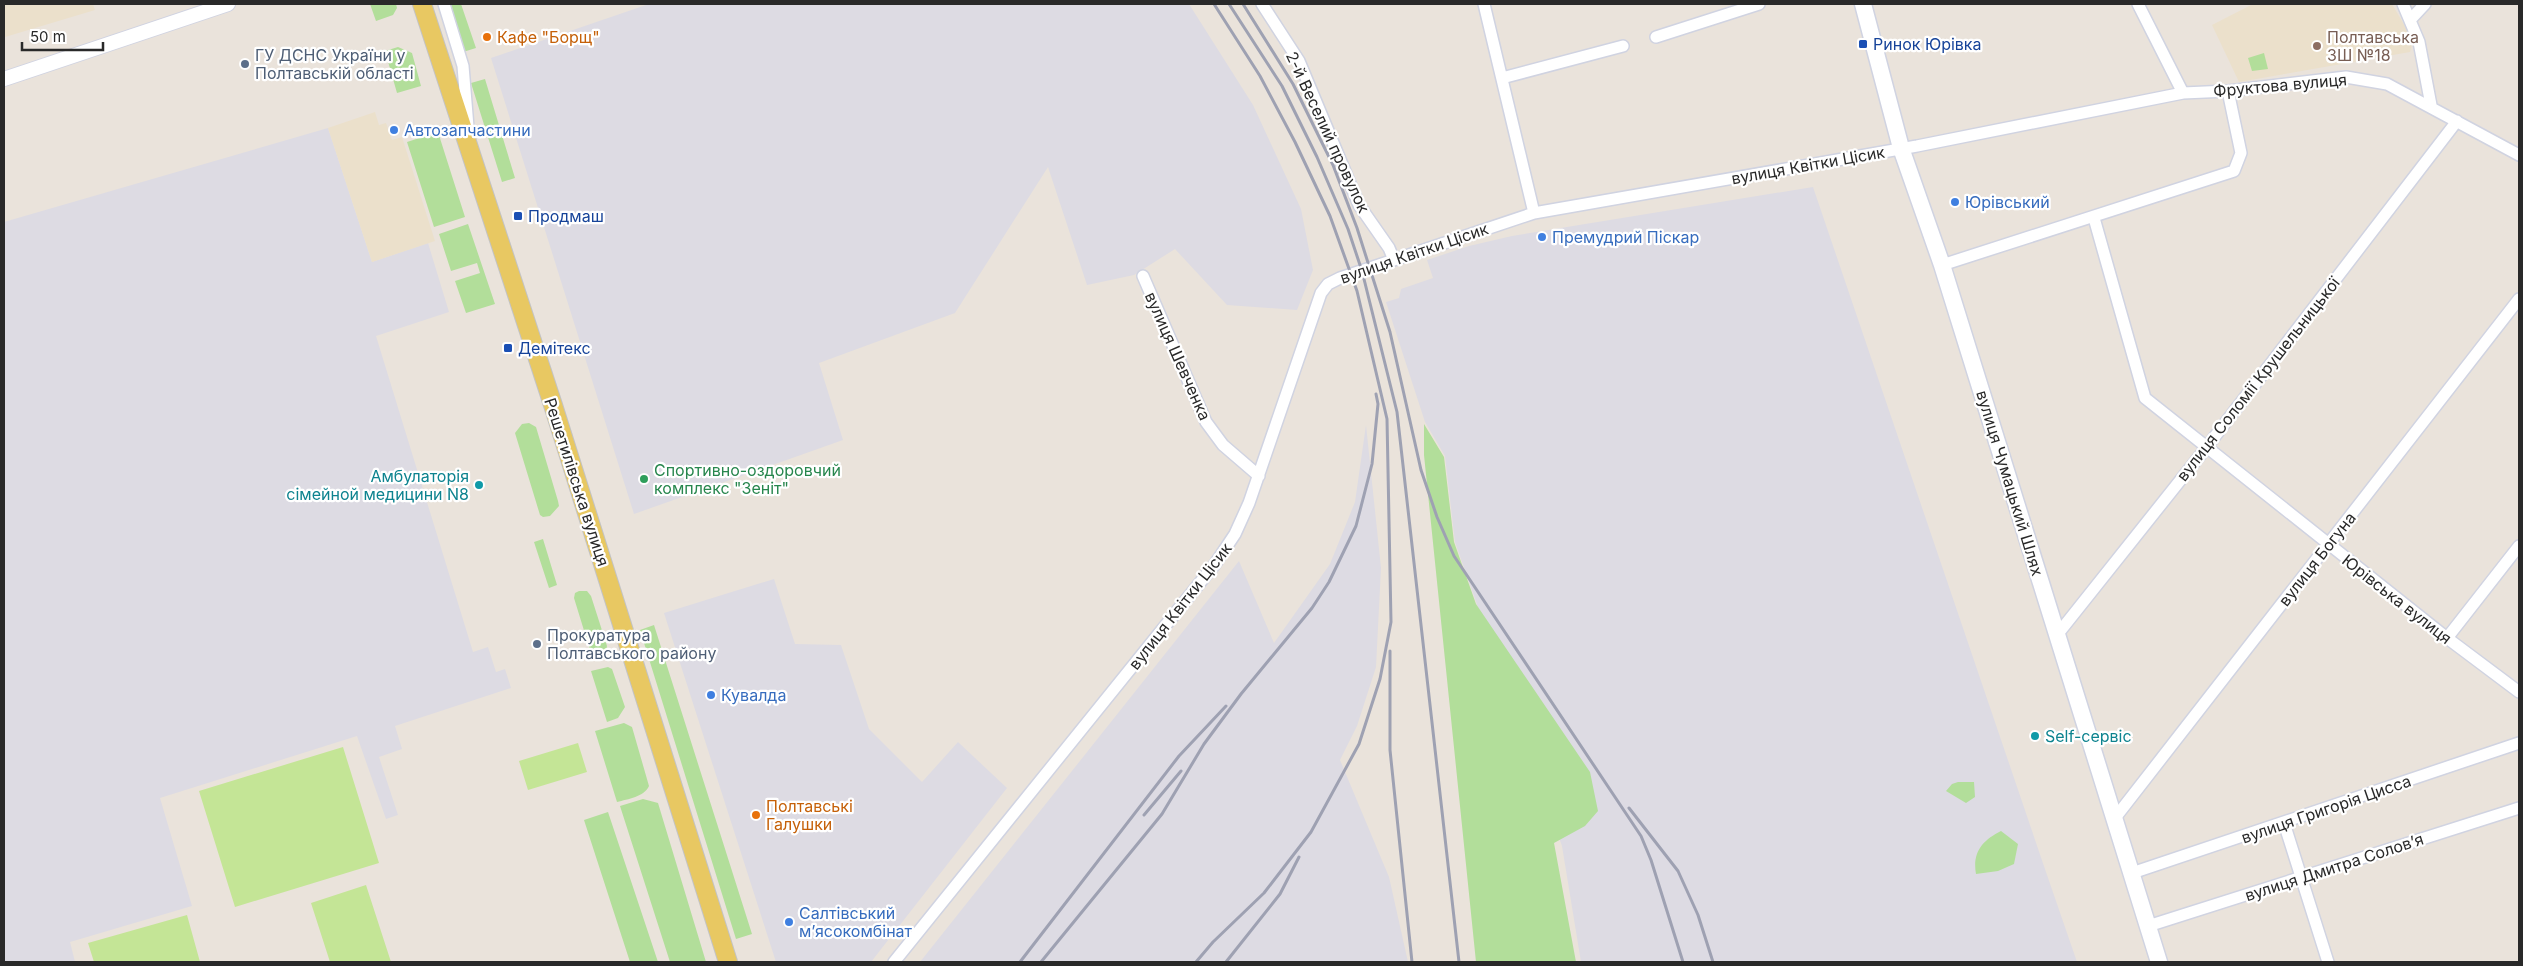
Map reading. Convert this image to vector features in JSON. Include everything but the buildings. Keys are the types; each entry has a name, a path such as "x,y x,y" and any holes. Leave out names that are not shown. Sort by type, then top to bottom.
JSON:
{"main road":[{"name":"Решетилівська вулиця","path":"422,4 728,962"},
{"name":"вулиця Чумацький Шлях","path":"1863,4 1902,148 1942,265 2159,962"}],"street":[{"path":"4,79 228,4"},
{"path":"444,4 463,66 470,151"},
{"name":"2-й Веселий провулок","path":"1262,4 1299,61 1358,205 1389,248 1394,260"},
{"path":"1484,4 1534,213"},
{"path":"1656,37 1759,4"},
{"path":"2138,4 2183,93"},
{"path":"2403,4 2411,19 2419,42 2431,105"},
{"path":"2411,19 2425,4"},
{"path":"1502,78 1623,46"},
{"name":"Фруктова вулиця","path":"2183,93 2228,91 2346,77 2387,84 2431,105 2519,155"},
{"path":"1942,265 2094,218 2234,171 2241,153 2228,91"},
{"name":"вулиця Квітки Цісик","path":"894,962 1215,564 1235,534 1258,476 1323,289 1340,278 1534,213 1902,148 2183,93"},
{"name":"вулиця Соломії Крушельницької","path":"2057,635 2206,448 2457,121"},
{"name":"Юрівська вулиця","path":"2094,218 2145,398 2447,638 2519,692"},
{"name":"вулиця Шевченка","path":"1143,276 1206,422 1223,445 1258,476"},
{"name":"вулиця Богуна","path":"2115,818 2519,299"},
{"path":"2447,638 2519,546"},
{"name":"вулиця Григорія Цисса","path":"2132,873 2519,743"},
{"name":"вулиця Дмитра Соловʼя","path":"2148,926 2519,808"},
{"path":"2284,823 2328,962"}],"shaded area":[{"path":"4,4 93,4 95,10 5,37"},
{"path":"649,4 1189,4 1253,105 1301,209 1313,270 1297,310 1227,305 1175,249 1134,275 1087,285 1048,167 955,313 819,363 843,440 634,514 491,58"},
{"name":"Полтавська ЗШ №18","path":"2253,4 2392,4 2413,40 2410,52 2239,82 2212,25"},
{"path":"375,112 379,125 386,123 392,140 402,137 435,241 372,262 328,128"},
{"path":"328,128 372,262 428,243 449,312 376,336 473,652 488,647 496,672 505,669 511,688 395,726 402,749 379,757 398,815 386,819 357,736 160,798 192,906 70,942 75,962 4,962 4,222"},
{"path":"1813,187 2077,962 1581,962 1562,846 1455,542 1445,456 1425,422 1386,302 1399,298 1401,289 1433,278 1427,260 1469,246 1512,236"},
{"path":"1366,425 1381,568 1376,667 1357,726 1340,760 1389,877 1408,962 920,962 1239,561 1274,643 1330,564 1355,502"},
{"path":"774,579 795,644 841,645 869,729 922,782 958,742 1007,788 871,962 776,962 664,613"}],"green space":[{"path":"370,4 396,4 397,8 393,15 376,21"},
{"path":"448,4 461,4 476,48 463,52"},
{"path":"398,47 412,53 421,86 397,93 385,51"},
{"path":"2264,53 2268,69 2252,71 2248,58"},
{"path":"485,79 515,178 502,182 471,83"},
{"path":"438,132 465,217 434,227 407,142"},
{"path":"468,224 495,304 466,313 455,281 480,273 477,263 451,271 439,234"},
{"path":"529,423 536,427 558,501 559,506 550,516 543,517 540,515 515,433 522,424"},
{"path":"1424,424 1444,457 1454,542 1476,604 1590,772 1598,811 1585,826 1554,843 1576,962 1476,962 1424,455"},
{"path":"543,539 557,585 549,588 534,542"},
{"path":"587,591 591,596 607,646 606,650 597,656 590,650 574,598 575,593"},
{"path":"654,625 752,934 736,939 640,630"},
{"path":"608,667 612,669 625,707 618,718 607,722 591,671"},
{"path":"624,723 632,727 649,786 640,795 617,802 595,731"},
{"path":"578,743 587,772 528,790 519,761"},
{"path":"343,747 379,863 235,907 199,791"},
{"path":"1974,782 1975,797 1966,803 1946,791 1952,784"},
{"path":"643,799 658,803 706,962 670,962 620,806"},
{"path":"608,812 658,962 630,962 584,820"},
{"path":"2001,831 2018,844 2014,864 1998,871 1976,874 1977,853 1989,838"},
{"path":"366,885 391,962 330,962 311,903"},
{"path":"187,915 200,962 94,962 88,943"}],"railway":[{"path":"1196,962 1213,942 1264,893 1311,832 1359,744 1380,679 1391,622 1387,419 1357,291 1330,216 1295,142 1260,76 1214,4"},
{"path":"1229,4 1282,86 1317,157 1348,229 1362,271 1397,412 1459,962"},
{"path":"1243,4 1293,84 1333,165 1357,228 1390,332 1421,470 1437,517 1454,556 1641,836 1651,860 1683,962"},
{"path":"1041,962 1162,814 1204,744 1241,694 1312,608 1329,582 1356,526 1372,464 1378,404 1376,394"},
{"path":"1390,651 1390,750 1412,962"},
{"path":"1020,962 1179,756 1226,706"},
{"path":"1144,815 1181,771"},
{"path":"1629,808 1678,871 1698,915 1713,962"},
{"path":"1226,962 1280,894 1299,857"}],"place":[{"name":"Кафе \"Борщ\"","path":"487,37"},
{"name":"Ринок Юрівка","path":"1863,44"},
{"name":"Полтавська ЗШ №18","path":"2317,46"},
{"name":"ГУ ДСНС України у Полтавській області","path":"245,64"},
{"name":"Автозапчастини","path":"394,130"},
{"name":"Юрівський","path":"1955,202"},
{"name":"Продмаш","path":"518,216"},
{"name":"Премудрий Піскар","path":"1542,237"},
{"name":"Демітекс","path":"508,348"},
{"name":"Спортивно-оздоровчий комплекс \"Зеніт\"","path":"644,479"},
{"name":"Амбулаторія сімейной медицини N8","path":"479,485"},
{"name":"Прокуратура Полтавського району","path":"537,644"},
{"name":"Кувалда","path":"711,695"},
{"name":"Self-сервіс","path":"2035,736"},
{"name":"Полтавські Галушки","path":"756,815"},
{"name":"Салтівський мʼясокомбінат","path":"789,922"}]}
